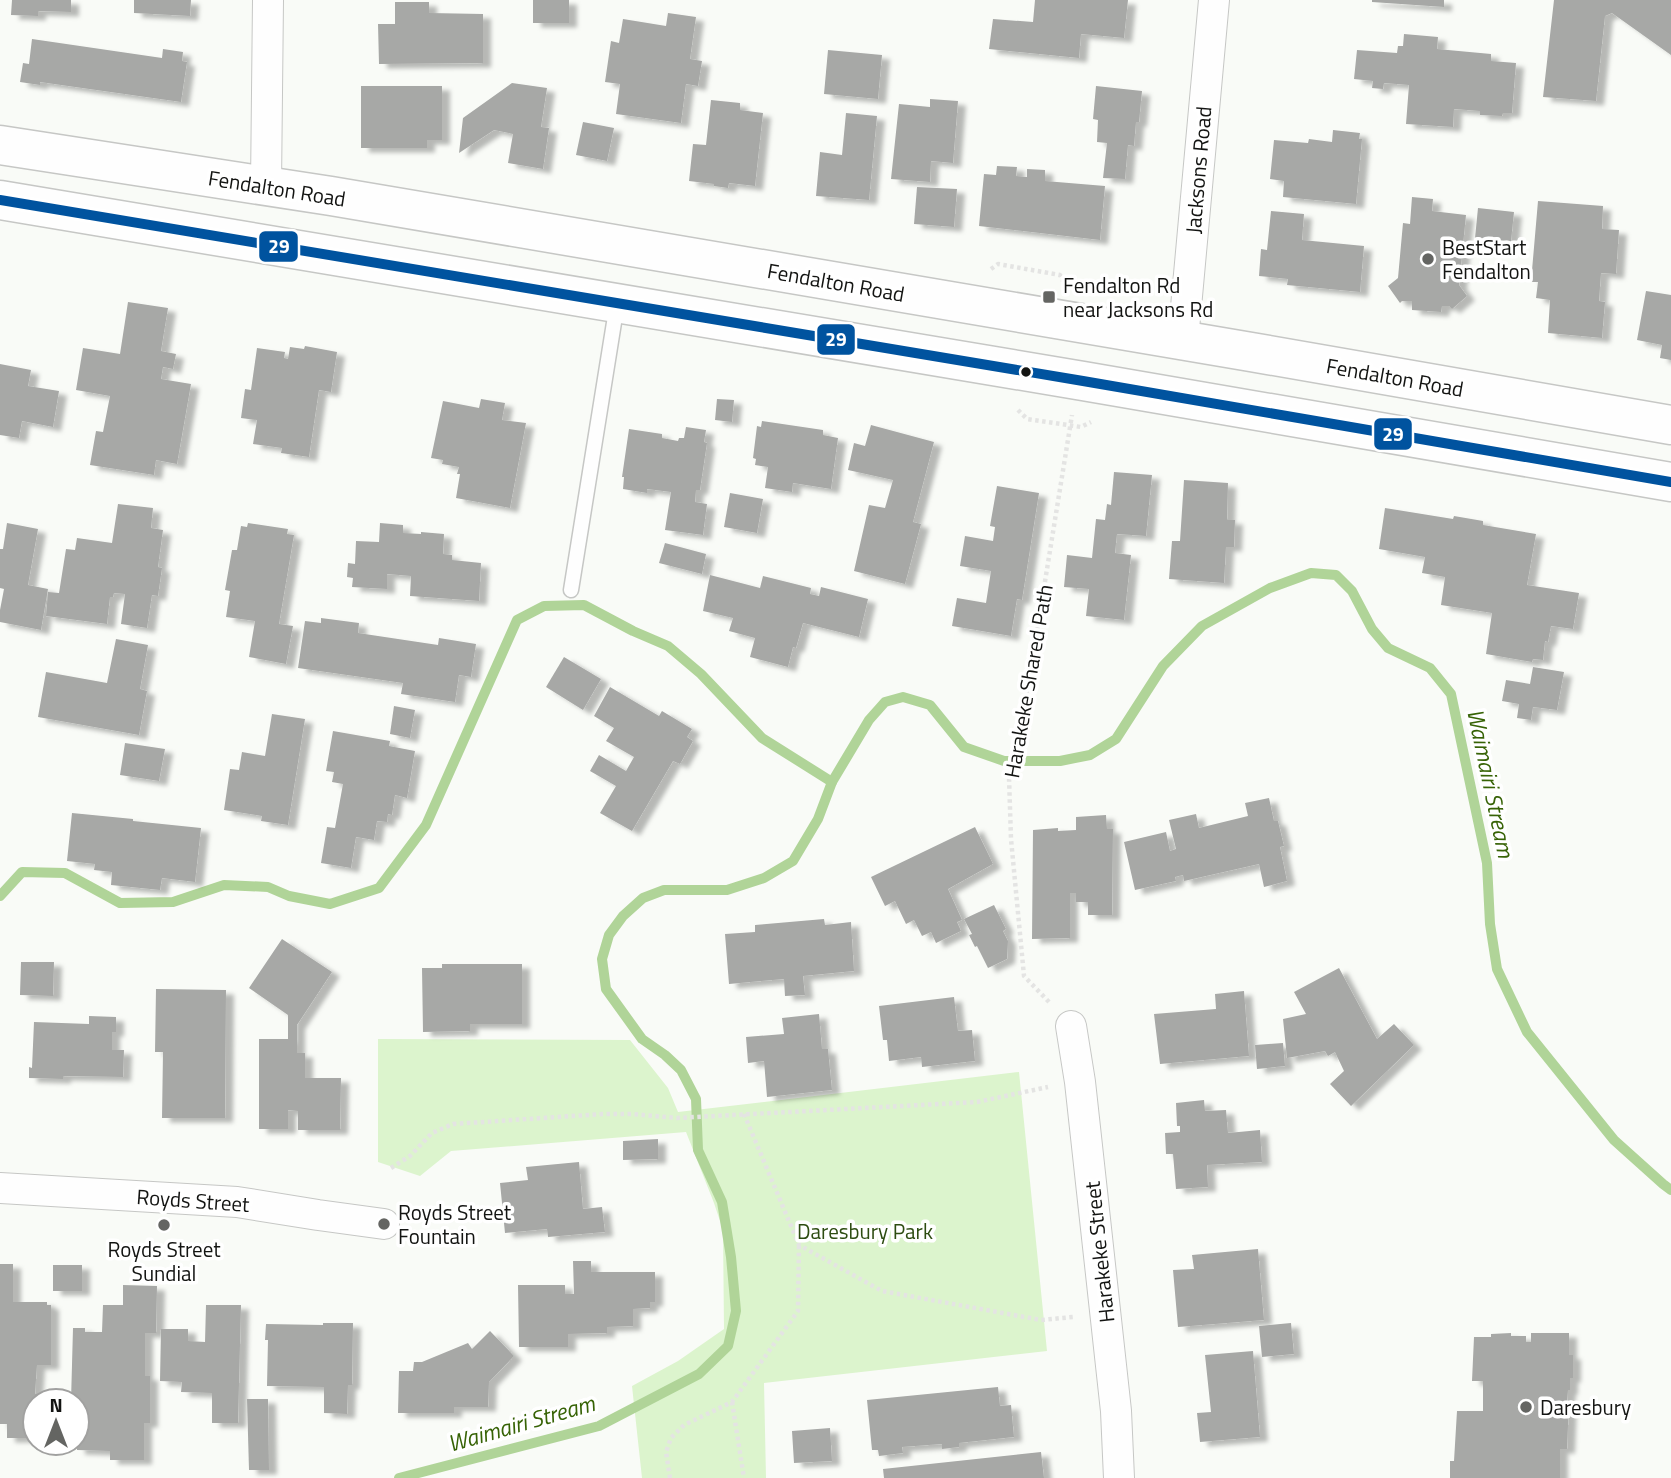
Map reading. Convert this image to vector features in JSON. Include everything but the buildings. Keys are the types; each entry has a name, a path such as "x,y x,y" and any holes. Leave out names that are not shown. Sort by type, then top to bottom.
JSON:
{"main road":[{"name":"Fendalton Road","path":"0,145 266,186 1671,425"},
{"path":"0,200 1671,482"}],"street":[{"path":"266,186 268,0"},
{"name":"Jacksons Road","path":"1183,340 1214,0"},
{"name":"Harakeke Street","path":"1071,1026 1080,1082 1106,1315 1116,1411 1119,1478"},
{"name":"Royds Street","path":"0,1188 237,1202 384,1224"}],"lane":[{"path":"571,590 617,303"}],"path":[{"name":"Harakeke Shared Path","path":"1071,1026 1024,976 1011,839 1009,778 1023,717 1074,403"},
{"path":"391,1168 410,1156 432,1133 453,1124 603,1114 677,1118 977,1102 1080,1082"},
{"path":"670,1478 666,1452 671,1438 684,1425 732,1402 798,1311 799,1245 744,1114"},
{"path":"799,1245 882,1291 1041,1320 1106,1315"},
{"path":"732,1402 744,1478"}],"green space":[{"name":"Daresbury Park","path":"378,1039 630,1040 668,1088 678,1112 1019,1072 1047,1351 764,1383 766,1478 642,1478 632,1386 678,1361 724,1329 723,1230 686,1132 451,1151 420,1176 378,1162"}],"waterway":[{"name":"Waimairi Stream","path":"399,1478 599,1426 699,1374 728,1346 736,1311 731,1257 722,1202 698,1150 696,1099 681,1070 642,1039 606,989 602,959 609,935 623,916 643,898 664,890 727,890 764,878 793,861 818,819 832,782 869,720 885,702 903,697 930,705 964,747 1004,761 1060,761 1090,755 1116,739 1163,666 1202,626 1270,588 1311,573 1336,575 1352,591 1372,629 1388,648 1430,668 1451,694 1487,863 1490,924 1497,969 1527,1032 1614,1140 1671,1190"},
{"path":"0,896 22,872 65,873 120,903 173,902 224,885 268,887 289,896 330,904 379,888 426,825 517,620 544,606 584,605 668,646 701,674 762,738 832,782"}],"transit line":[{"name":"29","path":"0,200 1671,482"}],"place":[{"name":"BestStart Fendalton","path":"1428,259"},
{"name":"Fendalton Rd near Jacksons Rd","path":"1049,297"},
{"name":"Royds Street Fountain","path":"384,1224"},
{"name":"Royds Street Sundial","path":"164,1225"},
{"name":"Daresbury","path":"1526,1407"}]}
